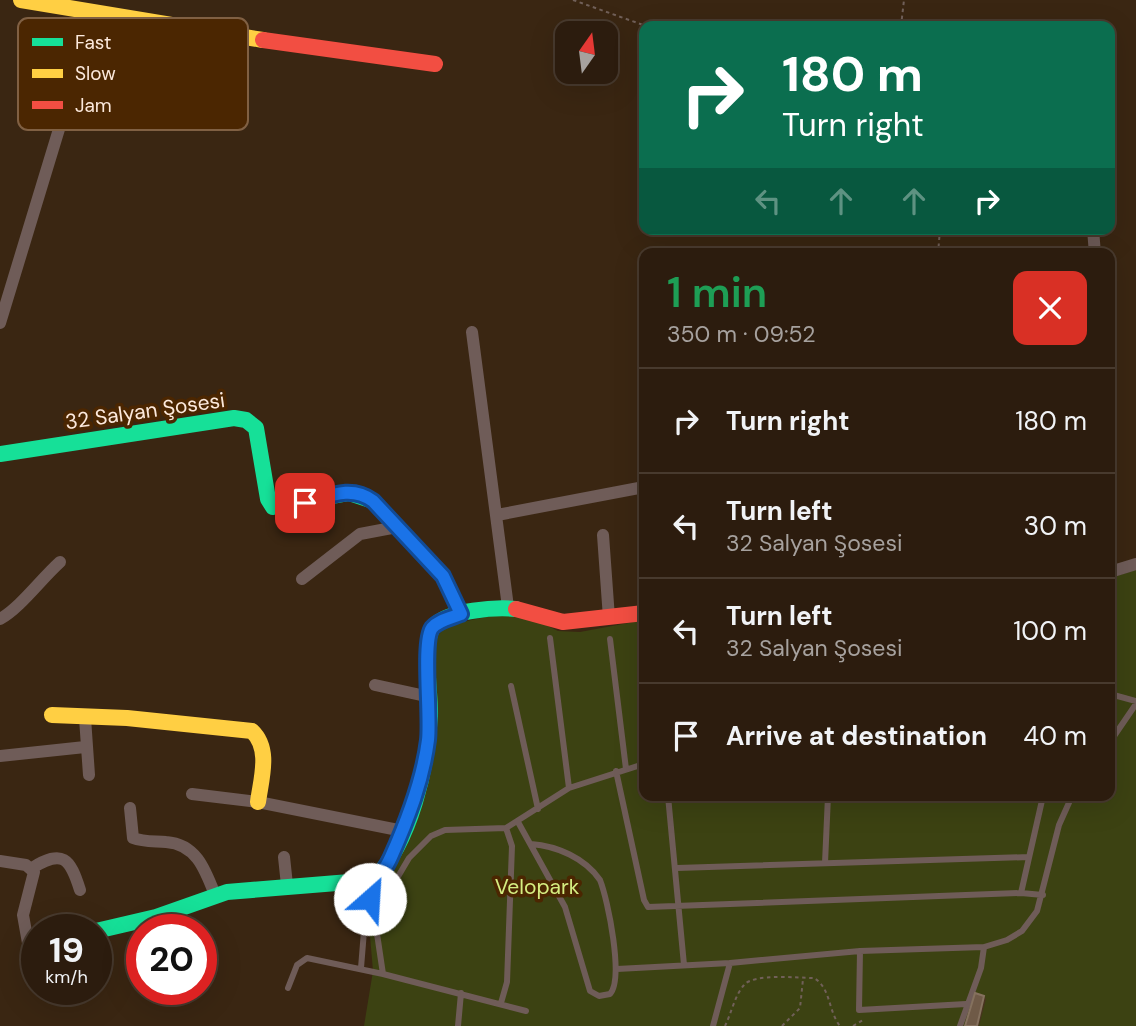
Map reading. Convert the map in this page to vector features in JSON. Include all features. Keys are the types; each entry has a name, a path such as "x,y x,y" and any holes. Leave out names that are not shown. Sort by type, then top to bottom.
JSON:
{"street":[{"path":"21,0 132,18"},
{"path":"248,37 435,64"},
{"path":"0,323 59,130"},
{"path":"472,332 508,607"},
{"name":"32 Salyan Şosesi","path":"0,454 234,418 246,420 256,428 268,499 273,507 285,509 347,491 360,492 443,576 461,614"},
{"path":"497,515 639,487"},
{"path":"302,579 360,534 397,527"},
{"path":"603,535 609,618"},
{"path":"0,619 11,613 35,584 60,562"},
{"path":"1115,570 1136,564"},
{"path":"112,927 156,917 215,895 287,885 374,880 387,866 403,831 425,758 429,696 428,638 435,625 461,614 508,607 563,622 639,614"},
{"path":"374,685 429,696"},
{"path":"52,715 127,718 252,731 262,741 263,750 258,802"},
{"path":"85,718 89,775"},
{"path":"0,756 85,747"},
{"path":"192,794 258,802 403,831"},
{"path":"130,808 133,838 184,845 202,865 215,895"},
{"path":"284,856 287,885"},
{"path":"32,868 47,859 65,859 72,864 80,890"},
{"path":"0,861 18,862 32,868"},
{"path":"25,914 34,880 32,868"}],"lane":[{"path":"550,638 569,788"},
{"path":"610,639 626,769"},
{"path":"511,686 538,808"},
{"path":"1115,696 1136,703 1115,734"},
{"path":"383,974 376,927 383,902 409,858 431,836 445,830 506,828 569,788 639,765"},
{"path":"616,771 645,904 652,909 1021,892 1043,895"},
{"path":"669,801 684,965"},
{"path":"825,863 828,801"},
{"path":"1021,892 1042,801"},
{"path":"617,969 730,963 860,951 984,947 1007,940 1022,931 1037,911 1059,825 1070,801"},
{"path":"518,822 565,907 590,991 598,996 610,994 616,984 617,969 603,887 597,874 559,849 531,844"},
{"path":"501,1003 507,982 512,846 506,828"},
{"path":"677,868 1029,857"},
{"path":"361,968 364,931 374,880"},
{"path":"960,1026 965,1004 981,968 984,947"},
{"path":"860,951 857,1007 863,1012 965,1004"},
{"path":"288,988 300,960 307,958 361,968 526,1011"},
{"path":"713,1026 730,963"},
{"path":"458,1026 461,993"}],"path":[{"path":"573,0 639,24"},
{"path":"902,21 904,0"},
{"path":"725,1026 743,985 751,980 804,978 820,981 827,992 830,1011 840,1026"},
{"path":"782,1026 800,1008 804,978"},
{"path":"853,1026 863,1021 869,1012"},
{"path":"863,1021 869,1026"}],"green space":[{"name":"Velopark","path":"1136,570 1136,1026 364,1026 373,971 370,936 376,908 427,790 437,722 434,648 438,635 448,625 505,613 528,616 558,631 580,632 639,621 639,801 1115,801 1115,576"}],"building":[{"path":"975,993 984,996 977,1026 965,1026"}],"traffic: fast":[{"path":"0,454 234,418 246,420 256,428 268,499 273,507 349,493 373,501 443,576 461,614"},
{"path":"112,927 156,917 227,892 374,880 398,845 421,781 430,716 427,656 430,633 434,626 450,616 485,609 516,609"}],"traffic: slow":[{"path":"21,0 130,18"},
{"path":"248,38 263,40"},
{"path":"52,715 127,718 252,731 258,738 263,755 258,802"}],"traffic: jam":[{"path":"263,40 435,64"},
{"path":"516,609 563,622 639,614"}],"route":[{"path":"305,503 347,491 360,492 373,501 443,576 461,614 435,625 428,638 430,715 425,758 403,831 387,866 374,880 370,899"}]}
